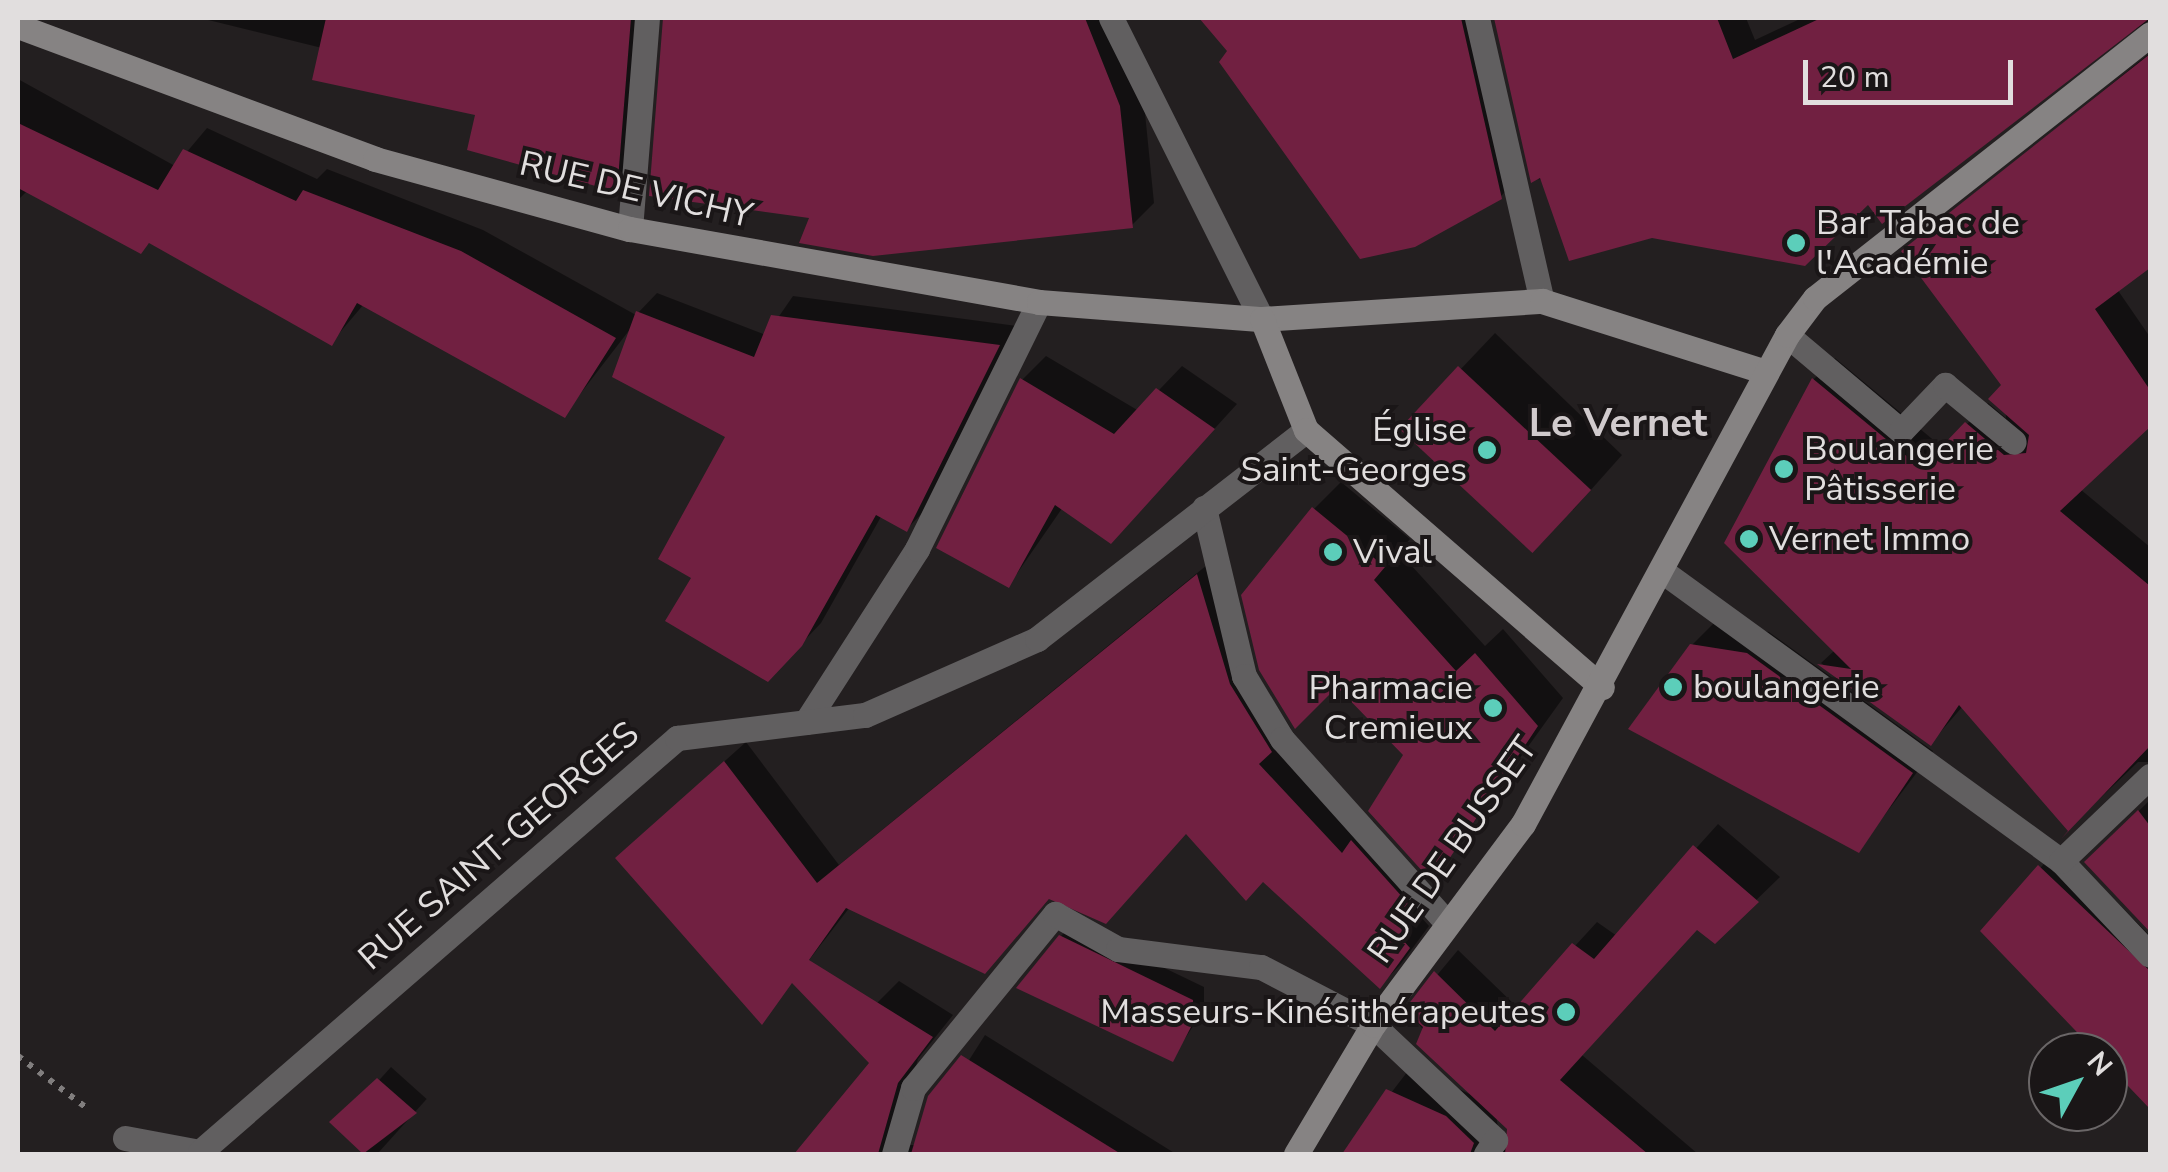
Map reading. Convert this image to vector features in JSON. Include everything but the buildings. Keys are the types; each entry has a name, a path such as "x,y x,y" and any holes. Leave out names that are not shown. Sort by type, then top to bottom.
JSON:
{"street":[{"path":"630,230 647,18"},
{"path":"1110,18 1262,320 1306,430 1602,687"},
{"path":"1477,18 1542,302 1763,371"},
{"name":"RUE DE VICHY","path":"18,26 376,159 630,230 1039,302 1262,320 1542,302"},
{"name":"RUE DE BUSSET","path":"1296,1154 1373,1025 1446,922 1523,824 1602,687 1763,371 1787,335 1816,298 2150,34"},
{"path":"806,722 917,548 1039,302"},
{"path":"1787,335 1901,431 1945,385 2014,442"},
{"name":"RUE SAINT-GEORGES","path":"125,1138 200,1152 677,738 865,715 1037,639 1306,430"},
{"path":"1204,508 1244,676 1282,740 1446,922"},
{"path":"1662,571 2060,860 2150,955"},
{"path":"2060,860 2150,776"},
{"path":"894,1154 913,1088 1055,914 1118,949 1261,966 1373,1025 1496,1140 1486,1154"}],"path":[{"path":"18,1056 125,1138"}],"place":[{"name":"Bar Tabac de l'Académie","path":"1796,243"},
{"name":"Église Saint-Georges","path":"1487,450"},
{"name":"Boulangerie Pâtisserie","path":"1784,469"},
{"name":"Vernet Immo","path":"1749,539"},
{"name":"Vival","path":"1333,552"},
{"name":"boulangerie","path":"1673,687"},
{"name":"Pharmacie Cremieux","path":"1493,708"},
{"name":"Masseurs-Kinésithérapeutes","path":"1566,1012"}],"district":[{"name":"Le Vernet","path":"1618,423"}]}
